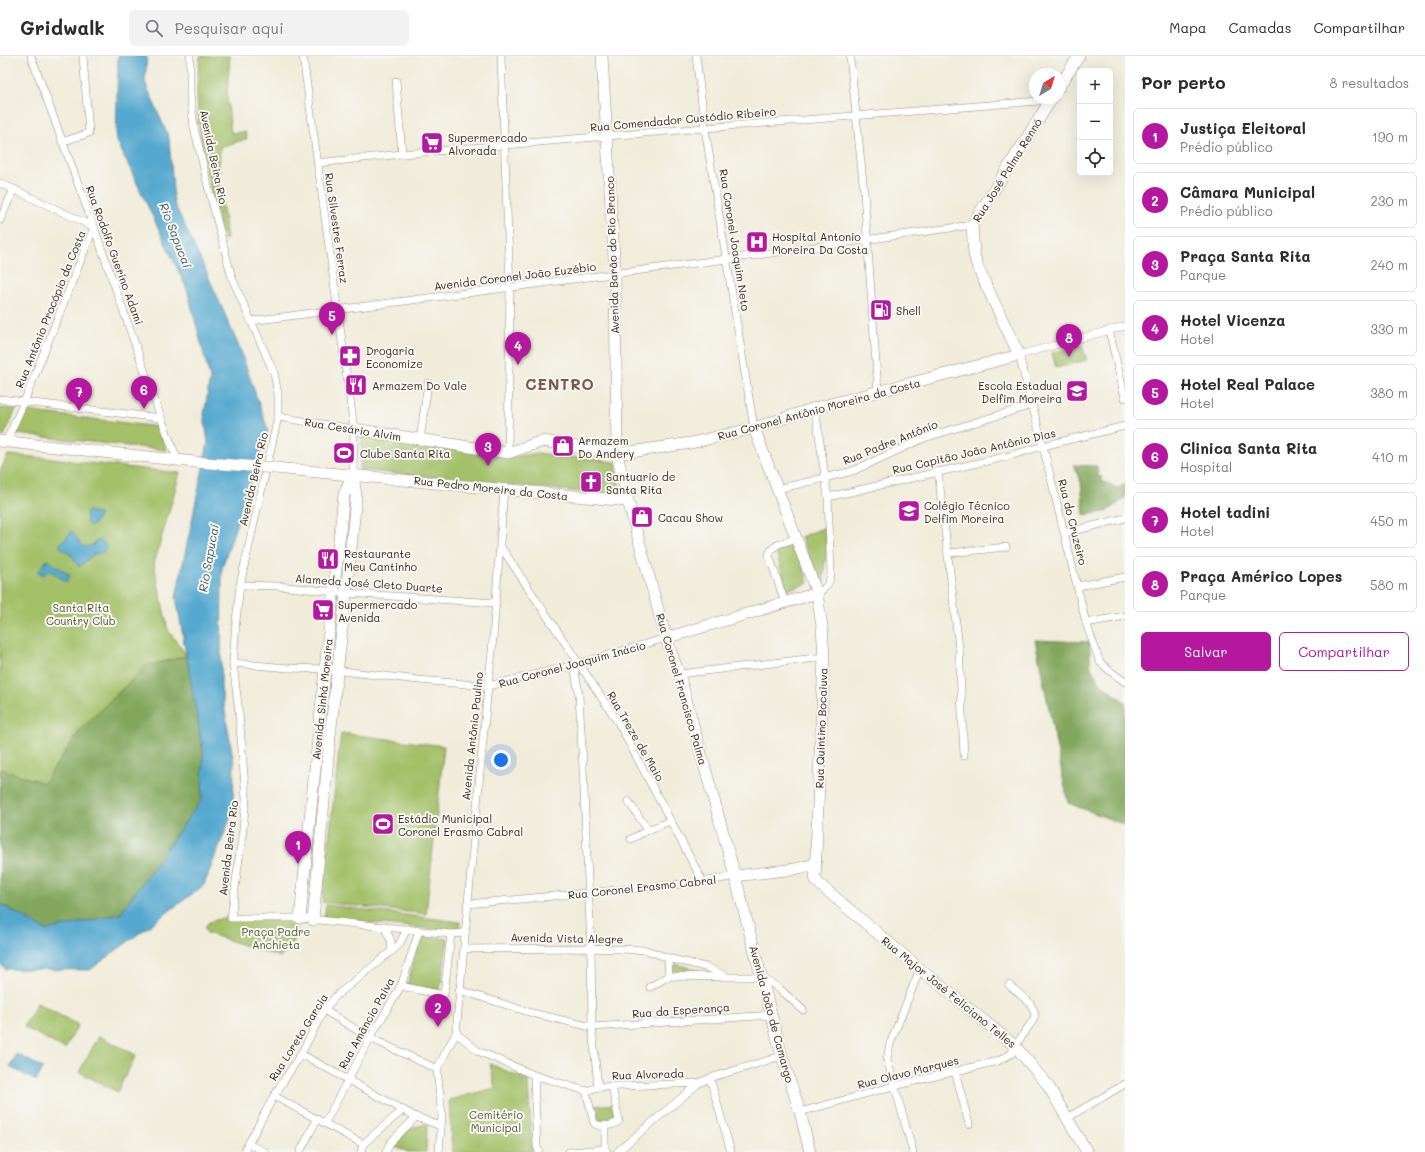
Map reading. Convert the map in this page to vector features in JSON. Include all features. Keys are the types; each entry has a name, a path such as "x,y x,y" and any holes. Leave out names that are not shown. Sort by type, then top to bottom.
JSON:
{"main road":[{"name":"Avenida Barão do Rio Branco","path":"602,56 615,274 617,454 628,501"},
{"path":"1065,78 1079,56"},
{"name":"Rua José Palma Rennó","path":"1019,355 978,268 974,254 972,225 1048,104"},
{"name":"Rua Coronel Antônio Moreira da Costa","path":"617,454 690,443 754,428 815,408 1019,355"},
{"name":"Rua Quintino Bocaiuva","path":"754,428 817,593 822,627 824,657 816,864"},
{"name":"Rua Cesário Alvim","path":"354,429 508,453 543,441 617,454"},
{"name":"Rua Pedro Moreira da Costa","path":"3,442 178,461 353,474 628,501"},
{"name":"Avenida Sinhá Moreira","path":"300,918 344,495 353,474"},
{"name":"Avenida Sinhá Moreira","path":"313,920 330,736 356,496 353,474"},
{"name":"Rua Coronel Francisco Palma","path":"628,501 666,638 679,674 735,876"},
{"name":"Rua Coronel Joaquim Inácio","path":"666,638 817,593"},
{"name":"Rua Coronel Erasmo Cabral","path":"735,876 795,869 816,864"},
{"name":"Rua Major José Feliciano Telles","path":"816,864 815,878 821,887 1015,1046 1047,1084 1087,1152"},
{"name":"Avenida João de Camargo","path":"735,876 782,1056 800,1112 810,1152"}],"street":[{"name":"Rua Rodolfo Guerino Adami","path":"31,56 94,227 161,418 178,461"},
{"path":"62,142 89,133 83,56"},
{"name":"Avenida Beira Rio","path":"190,56 191,103 194,127 209,190 232,278 274,373 278,394 278,417 240,585 233,663 240,713 246,800 231,918 300,918"},
{"name":"Rua Silvestre Ferraz","path":"303,56 354,429 353,474"},
{"path":"501,56 510,288 508,453"},
{"name":"Rua Coronel Joaquim Neto","path":"696,56 705,129 754,428"},
{"path":"850,56 864,192 878,392"},
{"path":"396,81 402,154"},
{"name":"Rua Comendador Custódio Ribeiro","path":"317,163 607,136 1029,101"},
{"path":"0,182 94,227"},
{"path":"0,220 14,188"},
{"name":"Avenida Coronel João Euzébio","path":"251,321 510,288 972,225"},
{"name":"Rua Antônio Procópio da Costa","path":"3,442 24,402 94,227"},
{"path":"1019,355 1125,326"},
{"path":"1109,330 1125,398"},
{"name":"Rua do Cruzeiro","path":"1019,355 1065,533 1086,623 1100,662 1125,682"},
{"path":"420,440 428,382"},
{"path":"0,399 161,418"},
{"name":"Rua Padre Antônio","path":"778,489 853,471 924,438 1032,405"},
{"path":"815,408 824,478 828,497 831,574 830,582 825,589 817,593"},
{"name":"Rua Cesário Alvim","path":"278,417 354,429"},
{"name":"Rua Capitão João Antônio Dias","path":"828,497 1009,456 1125,426"},
{"path":"938,471 960,648 964,756"},
{"name":"Avenida Antônio Paulino","path":"456,1034 501,547 504,489"},
{"path":"1065,533 1125,518"},
{"path":"785,603 769,555 770,551 775,546 797,538"},
{"name":"Rua Treze de Maio","path":"501,547 577,664 618,722 703,882"},
{"path":"949,553 1006,547"},
{"path":"1078,586 1125,577"},
{"name":"Alameda José Cleto Duarte","path":"240,585 278,586 346,593 496,603"},
{"path":"1086,623 1125,616"},
{"name":"Rua Coronel Joaquim Inácio","path":"233,663 337,671 488,686 577,664 666,638"},
{"path":"679,674 824,657"},
{"path":"577,664 591,948 592,1027 598,1088"},
{"path":"318,734 330,736"},
{"path":"628,801 648,830"},
{"path":"631,839 670,821"},
{"name":"Rua Coronel Erasmo Cabral","path":"467,904 703,882 735,876"},
{"path":"300,918 451,934 465,933"},
{"path":"384,926 392,941 392,951"},
{"name":"Rua Loreto Garcia","path":"244,1152 274,1096 300,1054 324,1010 336,996 399,945 407,929"},
{"name":"Rua Amâncio Paiva","path":"325,1123 370,1038 401,986 419,930"},
{"path":"401,986 444,994 451,934"},
{"name":"Avenida Vista Alegre","path":"464,949 591,948 646,950 668,958 709,968 727,977"},
{"path":"650,987 669,976 668,958"},
{"path":"913,1152 887,1059 890,1044 920,969"},
{"name":"Avenida Vista Alegre","path":"669,976 762,978"},
{"path":"762,978 780,989 803,1010"},
{"name":"Rua Olavo Marques","path":"800,1112 894,1086 998,1062 1011,1054 1034,1019 1035,1013 1030,1003 1009,985"},
{"name":"Rua da Esperança","path":"460,990 532,1013 592,1027 771,1015"},
{"path":"324,1010 370,1038 437,1069"},
{"path":"439,1152 442,1115 437,1069 456,1034 478,1051 534,1076 586,1091 594,1123 598,1126 616,1124 618,1121 612,1087"},
{"path":"300,1054 416,1117 441,1126"},
{"path":"622,1151 699,1083 710,1078 782,1056"},
{"path":"955,1071 969,1124"},
{"path":"534,1076 538,1149"},
{"path":"710,1078 731,1152"},
{"name":"Rua Alvorada","path":"586,1091 612,1087 699,1083"},
{"path":"1067,1118 1125,1084"},
{"path":"274,1096 363,1144"},
{"path":"362,1152 363,1144 403,1110"},
{"path":"386,1152 390,1143 416,1117"},
{"path":"300,1152 317,1119"},
{"path":"570,1152 606,1150 605,1125"},
{"path":"248,1144 265,1152"}],"green space":[{"path":"200,56 230,56 227,95 231,133 245,132 247,139 220,147 218,180 227,239 223,239 210,185 200,130 197,93"},
{"path":"1082,345 1087,360 1056,368 1052,353"},
{"path":"0,408 16,409 4,436 0,436"},
{"path":"26,411 159,427 166,450 16,434"},
{"path":"362,437 513,457 537,453 616,462 621,496 360,470"},
{"name":"Santa Rita Country Club","path":"8,455 70,460 180,473 154,564 168,630 187,656 146,666 81,729 44,783 0,769 0,471"},
{"path":"1073,465 1097,466 1098,476 1102,477 1102,481 1118,488 1125,484 1125,498 1106,512 1084,515 1081,482"},
{"path":"828,526 823,585 821,585 801,537"},
{"path":"796,545 808,583 787,590 776,551"},
{"path":"1035,640 1089,642 1091,668 1102,685 1125,702 1125,825 1068,803"},
{"path":"187,656 203,751 202,799 120,914 46,930 0,904 0,769 44,783 81,729 146,666"},
{"name":"Estádio Municipal Coronel Erasmo Cabral","path":"341,733 444,746 426,914 322,902"},
{"path":"326,905 460,922 460,932 324,918"},
{"name":"Praça Padre Anchieta","path":"227,917 296,921 293,942 289,950 280,957 207,933 205,927 209,922"},
{"path":"421,935 448,939 440,990 407,985"},
{"path":"673,963 699,971 698,975 671,974"},
{"path":"37,1003 78,1025 65,1049 24,1027"},
{"path":"99,1036 136,1055 117,1092 79,1072"},
{"name":"Cemitério Municipal","path":"490,1064 528,1080 532,1152 452,1152 449,1100 495,1088"},
{"path":"614,1104 616,1119 595,1121 594,1106"},
{"path":"427,1124 426,1152 408,1152 394,1146 408,1131"}],"water":[{"name":"Rio Sapucaí","path":"118,56 147,56 145,82 169,138 174,203 240,349 268,430 222,568 221,688 234,763 233,811 204,885 90,970 5,969 0,964 0,904 46,930 120,914 202,799 203,751 176,597 208,443 204,415 210,378 187,289 116,139"},
{"path":"88,511 94,514 98,513 100,515 93,525 89,526 87,523 86,513"},
{"path":"72,531 84,547 93,545 99,540 104,543 106,547 105,551 94,554 79,567 72,556 60,547 60,544"},
{"path":"47,560 70,575 66,582 51,571 47,571 44,575 38,572"},
{"path":"17,1054 43,1068 36,1081 10,1067"}],"place":[{"name":"Supermercado Alvorada","path":"432,143"},
{"name":"Hospital Antonio Moreira Da Costa","path":"757,242"},
{"name":"Shell","path":"881,310"},
{"name":"Hotel Real Palace","path":"332,335"},
{"name":"Drogaria Economize","path":"350,356"},
{"name":"Praça Américo Lopes","path":"1069,357"},
{"name":"Hotel Vicenza","path":"518,365"},
{"name":"Armazem Do Vale","path":"356,385"},
{"name":"Escola Estadual Delfim Moreira","path":"1077,391"},
{"name":"Clinica Santa Rita","path":"144,409"},
{"name":"Hotel tadini","path":"79,411"},
{"name":"Armazem Do Andery","path":"563,446"},
{"name":"Clube Santa Rita","path":"344,453"},
{"name":"Praça Santa Rita","path":"488,466"},
{"name":"Santuario de Santa Rita","path":"591,482"},
{"name":"Colégio Técnico Delfim Moreira","path":"909,511"},
{"name":"Cacau Show","path":"642,517"},
{"name":"Restaurante Meu Cantinho","path":"328,559"},
{"name":"Supermercado Avenida","path":"323,610"},
{"name":"Estádio Municipal Coronel Erasmo Cabral","path":"383,824"},
{"name":"Justiça Eleitoral","path":"298,864"},
{"name":"Câmara Municipal","path":"438,1027"}],"district":[{"name":"CENTRO","path":"560,384"}]}
